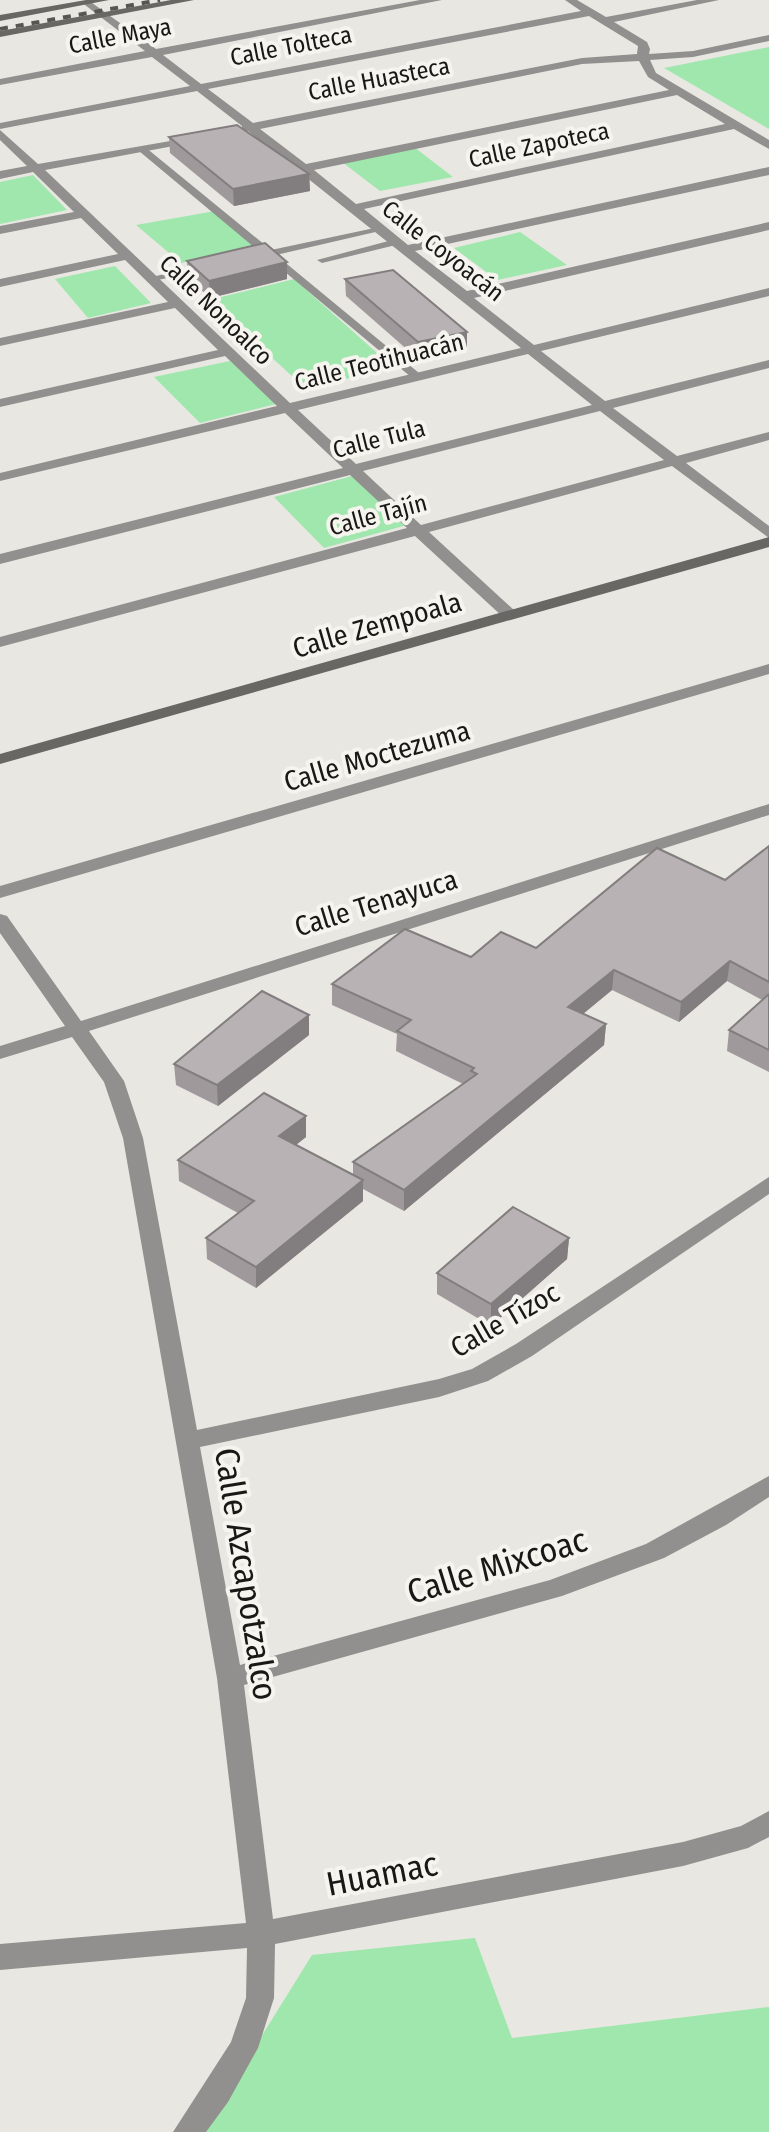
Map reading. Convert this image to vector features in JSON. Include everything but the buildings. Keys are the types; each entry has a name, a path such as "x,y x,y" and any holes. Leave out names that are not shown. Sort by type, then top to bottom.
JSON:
{"street":[{"path":"0,18 104,0"},
{"path":"0,34 189,0"},
{"name":"Calle Maya","path":"0,82 437,0"},
{"path":"570,0 643,44 642,56 652,75 769,145"},
{"path":"606,20 714,0"},
{"name":"Calle Coyoacán","path":"89,3 304,168 602,406 769,533"},
{"name":"Calle Tolteca","path":"0,126 591,12"},
{"name":"Calle Huasteca","path":"236,130 582,61 693,54 769,38"},
{"path":"304,168 680,91"},
{"name":"Calle Zapoteca","path":"353,208 735,125"},
{"name":"Calle Nonoalco","path":"0,134 125,256 153,278 226,352 509,614"},
{"path":"0,175 205,136"},
{"path":"401,246 769,171"},
{"path":"0,230 81,214"},
{"path":"464,296 769,226"},
{"path":"0,283 125,256"},
{"name":"Calle Teotihuacán","path":"0,477 769,292"},
{"path":"0,342 177,304"},
{"path":"0,403 226,352"},
{"name":"Calle Tula","path":"0,559 769,364"},
{"name":"Calle Tajín","path":"0,642 769,436"},
{"name":"Calle Zempoala","path":"0,759 769,542"},
{"name":"Calle Moctezuma","path":"0,892 769,669"},
{"name":"Calle Tenayuca","path":"0,1053 74,1027 769,809"},
{"name":"Calle Azcapotzalco","path":"0,920 114,1081 133,1138 190,1440 230,1678 261,1934 260,1998 244,2048 218,2092 188,2132"},
{"name":"Calle Tízoc","path":"190,1440 439,1388 480,1375 763,1196"},
{"name":"Calle Mixcoac","path":"230,1678 553,1589 655,1551 718,1518 769,1485"},
{"name":"Huamac","path":"0,1957 261,1934 683,1854 748,1836 769,1823"}],"lane":[{"path":"142,149 415,375"},
{"path":"257,257 380,228"},
{"path":"322,260 401,246"},
{"path":"153,278 219,265"}],"green space":[{"path":"769,47 769,129 664,68"},
{"path":"414,147 453,177 380,191 342,162"},
{"path":"33,175 67,210 0,224 0,182"},
{"path":"215,211 257,246 181,263 136,225"},
{"path":"520,232 567,265 497,280 454,248"},
{"path":"115,266 151,303 88,318 55,279"},
{"path":"294,279 395,369 304,387 209,300"},
{"path":"230,361 276,404 200,423 154,377"},
{"path":"356,475 407,525 324,548 274,497"},
{"path":"475,1938 512,2038 769,2007 769,2132 202,2132 312,1955"}],"railway":[{"path":"0,29 160,0"}]}
